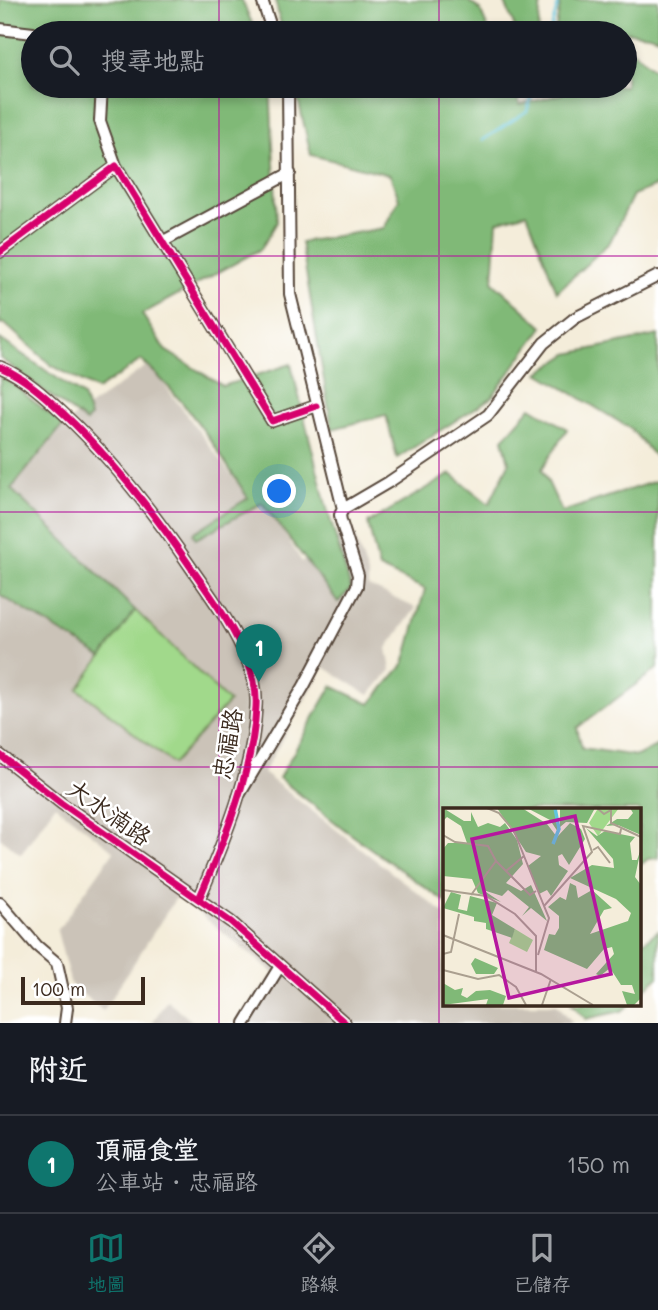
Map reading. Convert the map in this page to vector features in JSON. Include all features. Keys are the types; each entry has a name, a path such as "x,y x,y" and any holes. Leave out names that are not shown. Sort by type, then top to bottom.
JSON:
{"street":[{"path":"262,0 269,21"},
{"path":"0,29 21,32"},
{"path":"101,98 100,121 116,166 272,421 316,405"},
{"path":"288,98 290,294 343,509"},
{"path":"0,252 116,166"},
{"path":"162,242 290,173"},
{"path":"238,797 304,687 357,586 358,575 341,521 343,509 389,482 488,415 544,343 575,318 658,276"},
{"name":"忠福路","path":"0,367 41,392 96,443 157,519 221,611 247,659 254,679 256,706 246,770 216,859 198,899"},
{"name":"大水湳路","path":"0,755 61,803 198,899"},
{"path":"198,899 231,922 345,1023"},
{"path":"0,903 37,946 57,963 67,1008 65,1023"},
{"path":"245,1023 280,966"}],"shaded area":[{"path":"149,364 252,503 262,498 302,562 352,529 368,574 368,586 416,608 387,648 391,670 369,695 324,667 263,773 443,912 443,1006 559,1006 573,1023 234,1023 274,973 177,896 103,1011 71,985 57,931 114,851 55,805 21,854 0,838 0,595 102,657 78,689 172,764 229,702 11,489 63,425"},
{"path":"167,1000 194,1023 152,1023"}],"green space":[{"path":"0,0 242,0 251,21 21,21 21,98 271,98 277,222 261,249 142,314 165,350 223,386 291,364 326,505 351,589 338,602 262,503 196,539 193,533 248,498 186,407 141,360 97,390 51,365 4,323 0,324"},
{"path":"275,0 467,0 480,10 485,21 280,21"},
{"path":"504,0 541,0 539,21 512,21"},
{"path":"561,0 658,0 658,37 637,33 637,21 557,21"},
{"path":"637,55 658,73 658,185 633,195 610,242 557,292 527,213 497,222 493,282 543,327 491,398 397,458 386,415 332,429 301,242 384,228 399,199 390,175 311,155 298,98 517,98 520,105 547,98 637,98"},
{"path":"658,335 658,460 631,429 539,373 568,354"},
{"path":"0,339 83,396 90,417 86,422 0,358"},
{"path":"0,377 63,425 11,489 135,610 102,657 0,595"},
{"path":"531,407 567,429 542,469 562,512 656,481 658,483 658,668 577,728 582,748 637,756 658,745 658,858 648,859 640,865 640,808 443,808 443,900 345,830 279,778 332,686 370,704 404,664 425,589 379,568 368,523 451,474 489,504 509,463 503,439"},
{"path":"135,610 229,702 173,764 78,689"},
{"path":"658,931 658,977 640,994 640,944"},
{"path":"574,1006 628,1006 622,1011 586,1019"}],"waterway":[{"path":"553,21 559,0"},
{"path":"483,140 527,111 531,98"}],"cycle path":[{"path":"0,252 116,166 272,421 316,406"},
{"path":"0,367 26,382 57,407 132,488 222,613 249,665 256,701 249,756 236,805 199,899"},
{"path":"0,755 61,803 231,922 345,1023"}],"place":[{"name":"頂福食堂","path":"259,682"}]}
